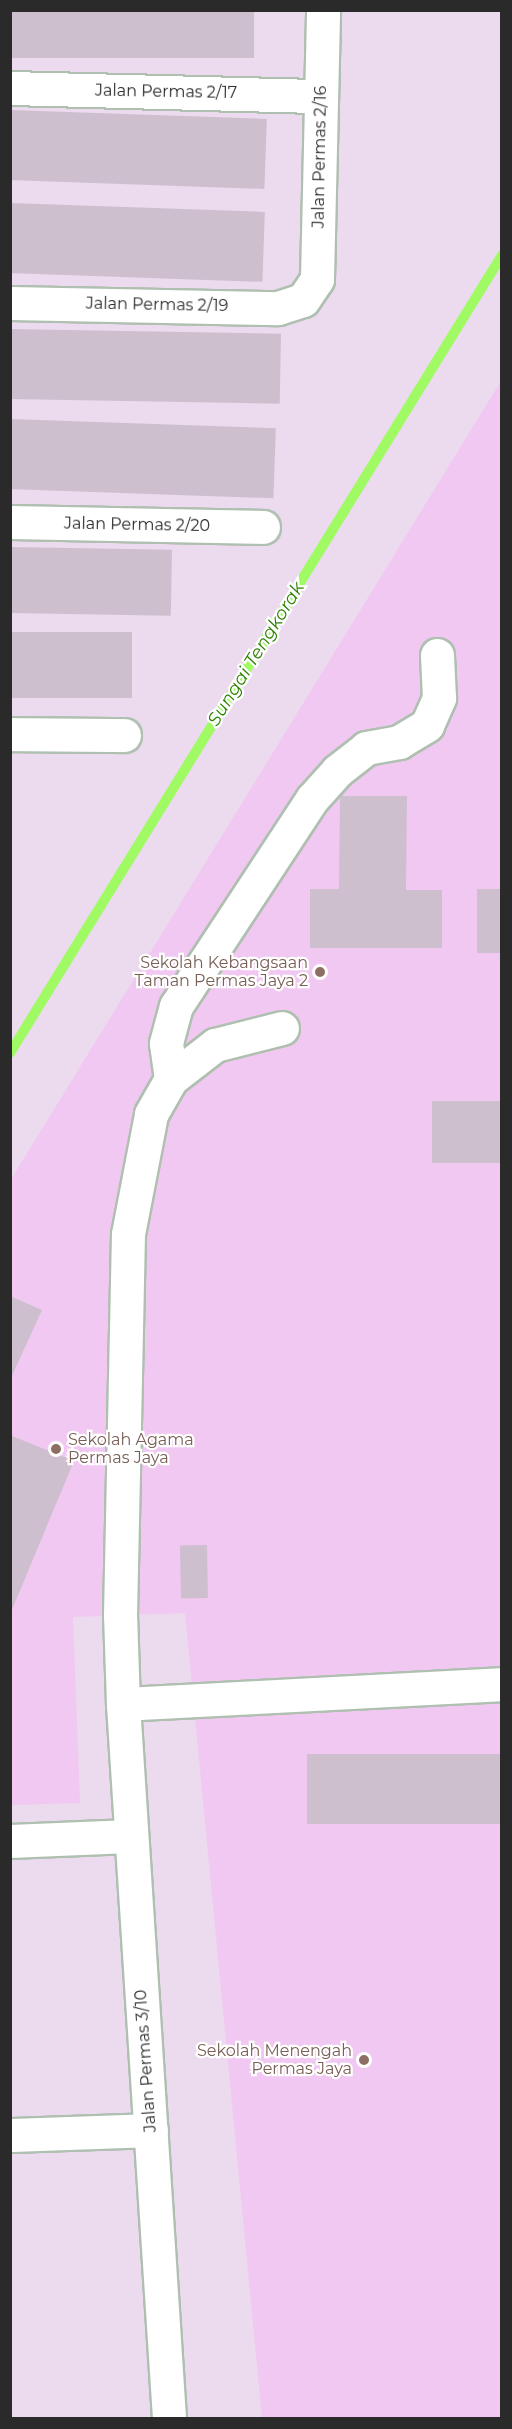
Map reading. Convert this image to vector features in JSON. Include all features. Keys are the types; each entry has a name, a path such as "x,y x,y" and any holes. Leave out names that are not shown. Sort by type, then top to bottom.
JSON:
{"street":[{"name":"Jalan Permas 2/16","path":"303,300 317,279 323,10"},
{"name":"Jalan Permas 2/17","path":"10,88 321,96"},
{"name":"Jalan Permas 2/19","path":"10,303 278,308 303,300"},
{"name":"Jalan Permas 2/20","path":"10,522 263,528"},
{"path":"282,1028 215,1045 171,1079 166,1044 176,1006 318,792 366,748 399,742 427,725 439,698 437,656"},
{"path":"10,734 124,735"},
{"name":"Jalan Permas 3/10","path":"169,2418 131,1836 120,1615 128,1234 151,1114 171,1079"},
{"path":"123,1704 501,1684"},
{"path":"10,1840 131,1836"},
{"path":"10,2135 151,2130"}],"shaded area":[{"path":"501,381 501,2418 262,2418 185,1613 73,1617 80,1803 11,1805 10,1181"}],"building":[{"path":"10,10 254,10 254,58 10,58"},
{"path":"10,110 267,119 264,189 10,180"},
{"path":"10,203 265,212 262,282 10,273"},
{"path":"10,329 281,334 280,404 10,399"},
{"path":"10,419 276,428 273,498 10,489"},
{"path":"10,547 172,550 171,616 10,613"},
{"path":"10,632 132,632 132,698 10,698"},
{"path":"340,796 407,796 406,890 442,890 442,948 310,948 310,889 339,889"},
{"path":"477,889 502,889 502,953 477,953"},
{"path":"432,1101 502,1101 502,1163 432,1163"},
{"path":"10,1296 42,1310 10,1380"},
{"path":"12,1436 74,1461 11,1612 10,1440"},
{"path":"180,1545 207,1545 208,1598 181,1598"},
{"path":"307,1754 502,1754 502,1824 307,1824"}],"waterway":[{"name":"Sungai Tengkorak","path":"10,1053 502,255"}],"place":[{"name":"Sekolah Kebangsaan Taman Permas Jaya 2","path":"320,972"},
{"name":"Sekolah Agama Permas Jaya","path":"56,1449"},
{"name":"Sekolah Menengah Permas Jaya","path":"364,2060"}]}
